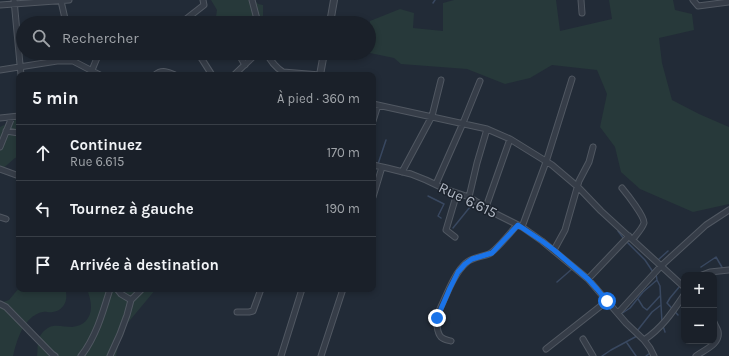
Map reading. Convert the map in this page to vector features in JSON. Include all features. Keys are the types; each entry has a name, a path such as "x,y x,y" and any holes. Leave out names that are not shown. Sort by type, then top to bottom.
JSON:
{"street":[{"path":"0,5 14,2 69,0"},
{"path":"191,16 204,5 202,0"},
{"path":"252,0 256,16"},
{"path":"331,16 334,0"},
{"path":"581,0 582,13"},
{"path":"693,0 698,6 729,2"},
{"path":"61,1 64,16"},
{"path":"14,2 16,21"},
{"path":"20,60 22,72"},
{"path":"0,70 57,61 73,61 90,72 96,60"},
{"path":"202,60 210,72"},
{"path":"242,60 245,65"},
{"path":"237,72 250,60"},
{"path":"270,60 274,66 283,72"},
{"path":"321,72 323,60"},
{"path":"402,172 432,116 441,80"},
{"path":"451,341 440,336 437,318 450,288 458,272 465,264 470,260 492,253 520,226 546,162 572,80"},
{"path":"436,184 480,81"},
{"path":"376,104 487,128 510,139 552,165 578,187 601,211 681,284"},
{"path":"0,118 16,116"},
{"path":"0,147 12,117"},
{"path":"469,197 487,128"},
{"path":"6,131 16,133"},
{"path":"486,207 510,139"},
{"path":"554,250 565,230 579,181 589,162 593,147"},
{"name":"Rue 6.615","path":"376,166 426,180 469,197 498,215 520,226 554,250 588,279 626,323 644,340 654,356"},
{"path":"376,187 382,167"},
{"path":"0,169 16,175"},
{"path":"588,279 643,225 644,219 632,200 622,188"},
{"path":"455,237 446,230 457,193"},
{"path":"618,313 661,266 706,225 729,210"},
{"path":"0,217 6,219"},
{"path":"710,272 729,270"},
{"path":"80,356 89,343 99,323 109,292"},
{"path":"119,292 131,300"},
{"path":"110,356 120,334 131,300 139,292"},
{"path":"237,312 253,311 260,292"},
{"path":"281,356 301,292"},
{"path":"322,356 343,292"},
{"path":"644,340 663,324 672,314 681,300"},
{"path":"546,349 607,301"},
{"path":"0,304 6,307 52,354 56,356"},
{"path":"717,330 717,340"},
{"path":"583,340 593,356"},
{"path":"696,356 713,344"}],"shaded area":[{"path":"211,0 255,0 258,4 263,5 263,16 216,16 217,10"},
{"path":"454,0 556,0 560,31 612,19 609,0 673,0 675,10 692,14 694,30 659,38 662,63 672,100 729,127 729,204 693,212 640,189 621,172 615,147 600,127 607,94 597,70 552,65 530,78 505,84 467,69 401,64 394,58 376,54 376,19 400,9 414,13 413,28 443,31 443,3"},
{"path":"16,119 16,158 0,171 0,127"},
{"path":"16,292 66,293 66,300 63,307 57,311 42,312 32,317 28,321 17,340 13,356 0,356 0,303 9,300"},
{"path":"88,292 154,292 121,331 116,356 37,356 39,338 43,332 51,327 72,327 80,325 86,321 91,311"}],"waterway":[{"path":"378,164 386,140"},
{"path":"428,196 444,204 438,216 441,218"},
{"path":"453,228 474,202"},
{"path":"618,231 645,260 653,272"},
{"path":"658,260 668,251"},
{"path":"701,267 716,257 723,269"},
{"path":"557,282 572,269"},
{"path":"656,274 660,286 662,323"},
{"path":"621,314 630,308 643,292 657,280"},
{"path":"678,315 667,303 680,286"},
{"path":"638,299 647,310 660,296"},
{"path":"637,331 652,312 661,305"},
{"path":"663,326 665,332"},
{"path":"602,356 637,336"},
{"path":"627,343 636,356"},
{"path":"646,356 650,353"}],"route":[{"path":"437,318 458,272 470,260 492,253 518,225 554,250 588,279 607,301"}]}
